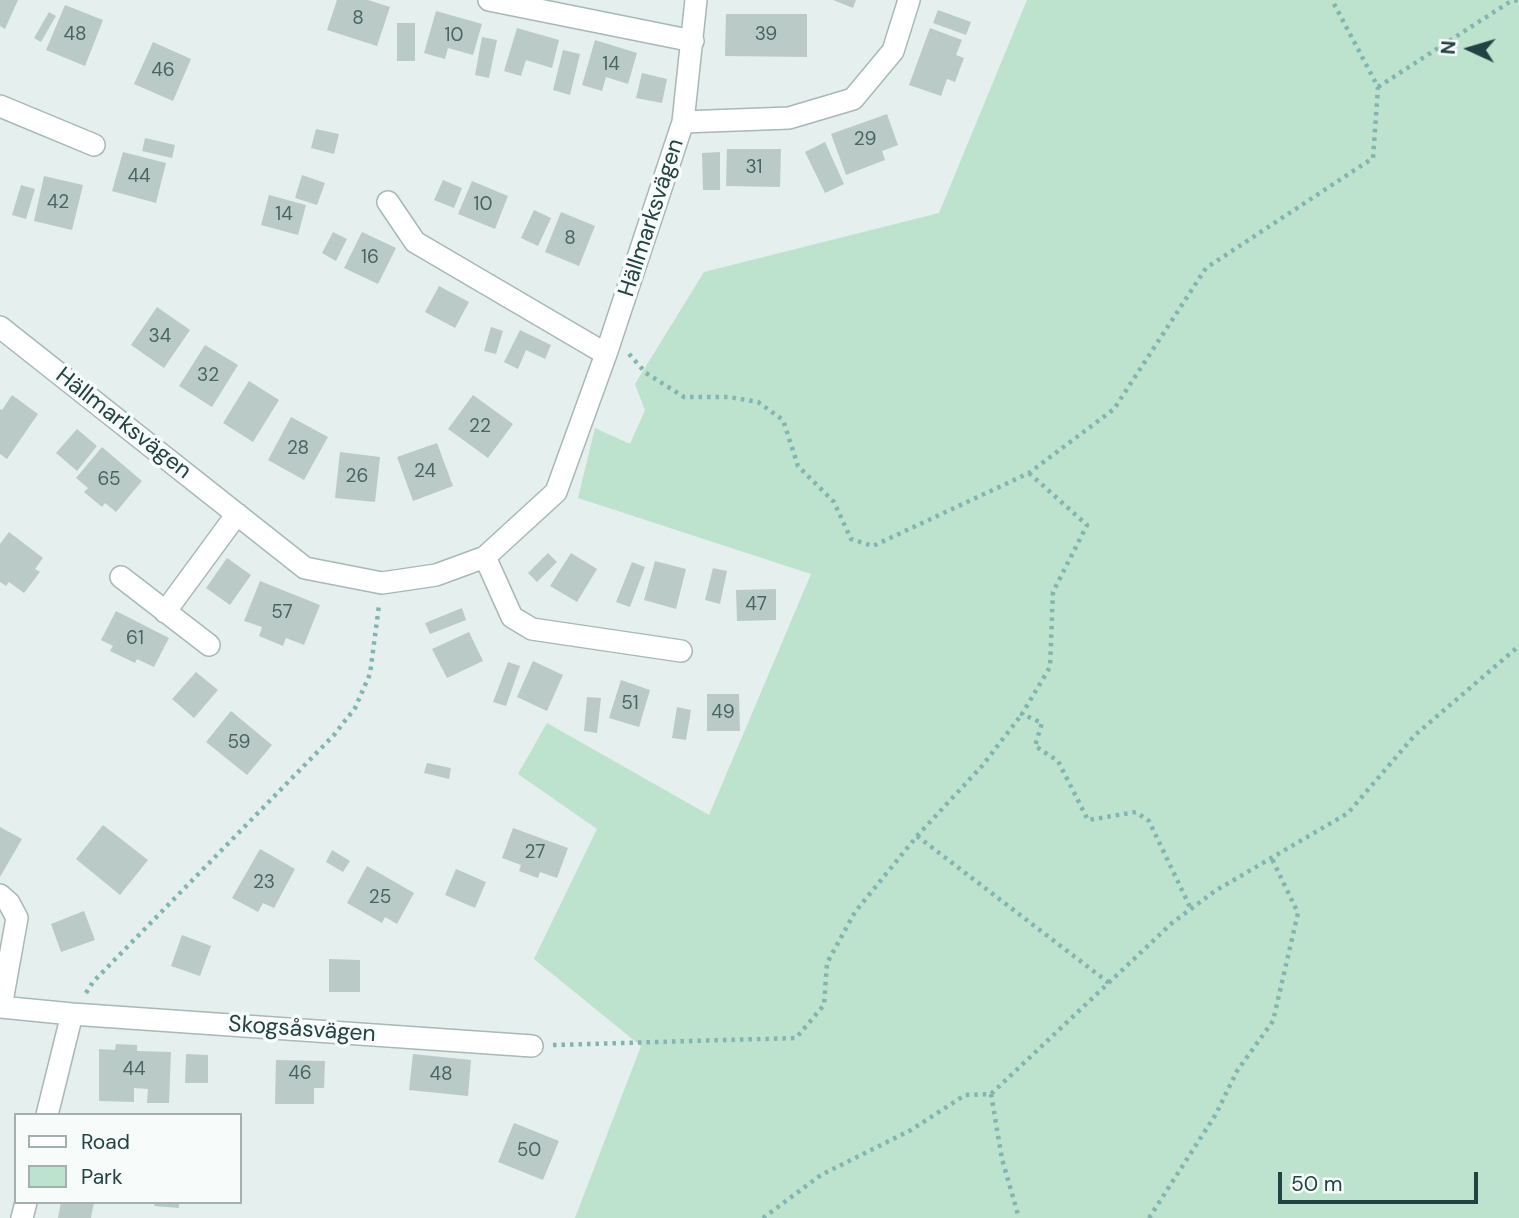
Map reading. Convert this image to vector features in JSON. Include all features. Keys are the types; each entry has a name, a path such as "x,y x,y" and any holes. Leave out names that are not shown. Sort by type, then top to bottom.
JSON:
{"street":[{"path":"489,0 693,41"},
{"name":"Hällmarksvägen","path":"3,337 305,568 382,583 436,575 485,557 556,492 684,122 696,0"},
{"name":"Hällmarksvägen","path":"684,122 789,118 853,99 892,51 909,0"},
{"path":"0,106 93,145"},
{"path":"388,202 415,242 609,344"},
{"path":"165,612 237,514"},
{"path":"485,557 512,617 532,629 681,651"},
{"path":"121,577 209,645"},
{"name":"Skogsåsvägen","path":"0,895 9,902 17,918 0,1007 532,1046"},
{"path":"47,1113 72,1014"}],"path":[{"path":"609,344 646,373 684,397 729,397 758,402 783,420 798,466 834,502 851,538 873,546 1030,473 1114,409 1206,268 1373,158 1378,87 1332,0"},
{"path":"1378,87 1511,1 1519,0"},
{"path":"532,1046 796,1038 824,1005 827,963 855,912 917,836 982,766 1021,713 1050,667 1053,592 1087,524 1030,473"},
{"path":"72,1014 93,982 334,735 355,708 370,674 382,583"},
{"path":"763,1218 821,1175 911,1130 965,1095 991,1094 1172,923 1216,891 1348,813 1415,734 1519,646"},
{"path":"1021,713 1042,723 1035,746 1058,761 1088,820 1136,812 1149,821 1191,909"},
{"path":"917,836 1109,983"},
{"path":"1149,1218 1216,1114 1237,1071 1273,1021 1298,913 1272,859"},
{"path":"991,1094 1002,1158 1019,1218"}],"green space":[{"path":"1027,0 1519,0 1519,1218 575,1218 641,1046 534,959 597,829 518,774 547,723 709,815 811,574 578,498 595,428 630,444 645,410 635,384 704,272 939,213"}],"building":[{"path":"0,0 18,0 5,29 0,26"},
{"path":"337,0 368,0 390,7 377,46 327,30"},
{"path":"833,0 856,0 853,8"},
{"path":"65,5 103,20 85,66 46,50"},
{"path":"938,10 971,22 966,35 933,23"},
{"path":"436,11 482,24 473,55 448,48 445,59 424,53"},
{"path":"49,12 56,16 41,42 34,38"},
{"path":"726,14 807,14 807,57 725,56"},
{"path":"397,23 415,23 415,61 397,61"},
{"path":"517,28 559,40 552,68 526,60 521,76 504,71"},
{"path":"930,28 962,40 956,55 964,58 955,82 947,79 941,96 909,85"},
{"path":"482,37 497,40 489,78 475,75"},
{"path":"595,40 637,53 628,84 606,77 602,91 582,85"},
{"path":"153,42 191,59 173,101 134,84"},
{"path":"563,50 580,54 570,95 553,90"},
{"path":"642,73 667,79 662,103 636,98"},
{"path":"887,114 898,145 882,151 885,160 846,175 831,134"},
{"path":"316,129 339,134 334,154 311,148"},
{"path":"145,138 175,145 172,158 142,151"},
{"path":"825,142 844,184 825,193 805,152"},
{"path":"727,149 781,149 780,187 726,186"},
{"path":"123,152 166,163 156,203 112,191"},
{"path":"720,152 720,190 703,190 702,153"},
{"path":"302,175 325,183 317,205 295,198"},
{"path":"44,176 83,185 72,230 34,221"},
{"path":"443,180 462,188 454,208 434,200"},
{"path":"472,181 508,196 495,229 458,214"},
{"path":"21,185 35,189 26,219 12,215"},
{"path":"269,195 306,205 298,235 261,225"},
{"path":"534,210 551,218 538,246 521,238"},
{"path":"561,212 595,226 579,266 545,252"},
{"path":"333,232 347,239 336,261 322,253"},
{"path":"362,232 396,248 378,284 344,268"},
{"path":"439,286 469,302 455,328 425,312"},
{"path":"157,307 190,330 164,368 131,345"},
{"path":"491,327 503,331 496,354 484,351"},
{"path":"520,330 551,345 545,359 526,350 518,369 504,362"},
{"path":"205,345 238,365 212,407 179,386"},
{"path":"249,381 279,400 253,442 223,423"},
{"path":"12,395 38,414 7,459 0,454 0,409 2,410"},
{"path":"473,395 513,424 488,458 448,429"},
{"path":"291,417 328,437 304,480 268,460"},
{"path":"77,429 97,446 77,471 56,453"},
{"path":"437,443 453,486 413,501 397,457"},
{"path":"102,447 142,481 116,512 105,503 102,507 84,492 88,488 76,478"},
{"path":"340,452 380,457 375,502 335,498"},
{"path":"9,532 43,558 35,569 40,572 24,593 9,582 6,586 0,582 0,544"},
{"path":"548,553 557,562 537,582 528,573"},
{"path":"571,553 597,569 577,602 550,586"},
{"path":"227,558 251,575 230,605 206,588"},
{"path":"655,561 686,569 676,609 644,600"},
{"path":"632,562 645,567 630,607 616,602"},
{"path":"713,568 727,571 720,604 705,600"},
{"path":"260,581 320,605 304,645 286,638 283,646 259,636 262,627 244,621"},
{"path":"776,589 776,620 737,621 736,590"},
{"path":"462,608 466,620 430,634 425,623"},
{"path":"116,611 169,638 154,667 137,659 135,663 110,651 113,646 101,640"},
{"path":"469,632 483,661 447,678 432,649"},
{"path":"533,661 563,675 547,711 517,697"},
{"path":"508,662 520,666 506,706 493,702"},
{"path":"196,672 218,690 194,718 172,699"},
{"path":"621,680 650,690 639,727 609,718"},
{"path":"707,694 739,694 740,731 707,731"},
{"path":"587,697 601,698 597,733 584,731"},
{"path":"677,707 691,710 686,740 672,738"},
{"path":"231,711 272,745 247,775 206,742"},
{"path":"427,763 451,768 449,779 424,773"},
{"path":"103,825 148,860 120,895 76,859"},
{"path":"0,827 22,839 0,877"},
{"path":"513,828 568,848 557,878 540,872 538,878 519,871 521,865 502,858"},
{"path":"260,849 295,869 274,908 263,903 258,912 232,898"},
{"path":"332,850 350,861 343,872 326,862"},
{"path":"367,866 414,893 397,924 385,917 382,923 347,903"},
{"path":"456,869 486,882 475,908 445,895"},
{"path":"84,911 95,940 61,952 51,924"},
{"path":"182,935 211,946 200,976 171,966"},
{"path":"329,959 360,960 360,992 329,992"},
{"path":"116,1044 137,1045 137,1051 171,1052 169,1103 147,1103 148,1089 134,1088 134,1102 99,1101 99,1049 115,1050"},
{"path":"186,1054 208,1055 208,1083 185,1083"},
{"path":"413,1054 471,1060 468,1096 409,1090"},
{"path":"276,1060 325,1061 324,1088 314,1088 314,1104 275,1104"},
{"path":"514,1123 559,1141 543,1180 498,1162"},
{"path":"61,1204 94,1204 91,1218 58,1218"},
{"path":"179,1204 179,1208 154,1206"}]}
